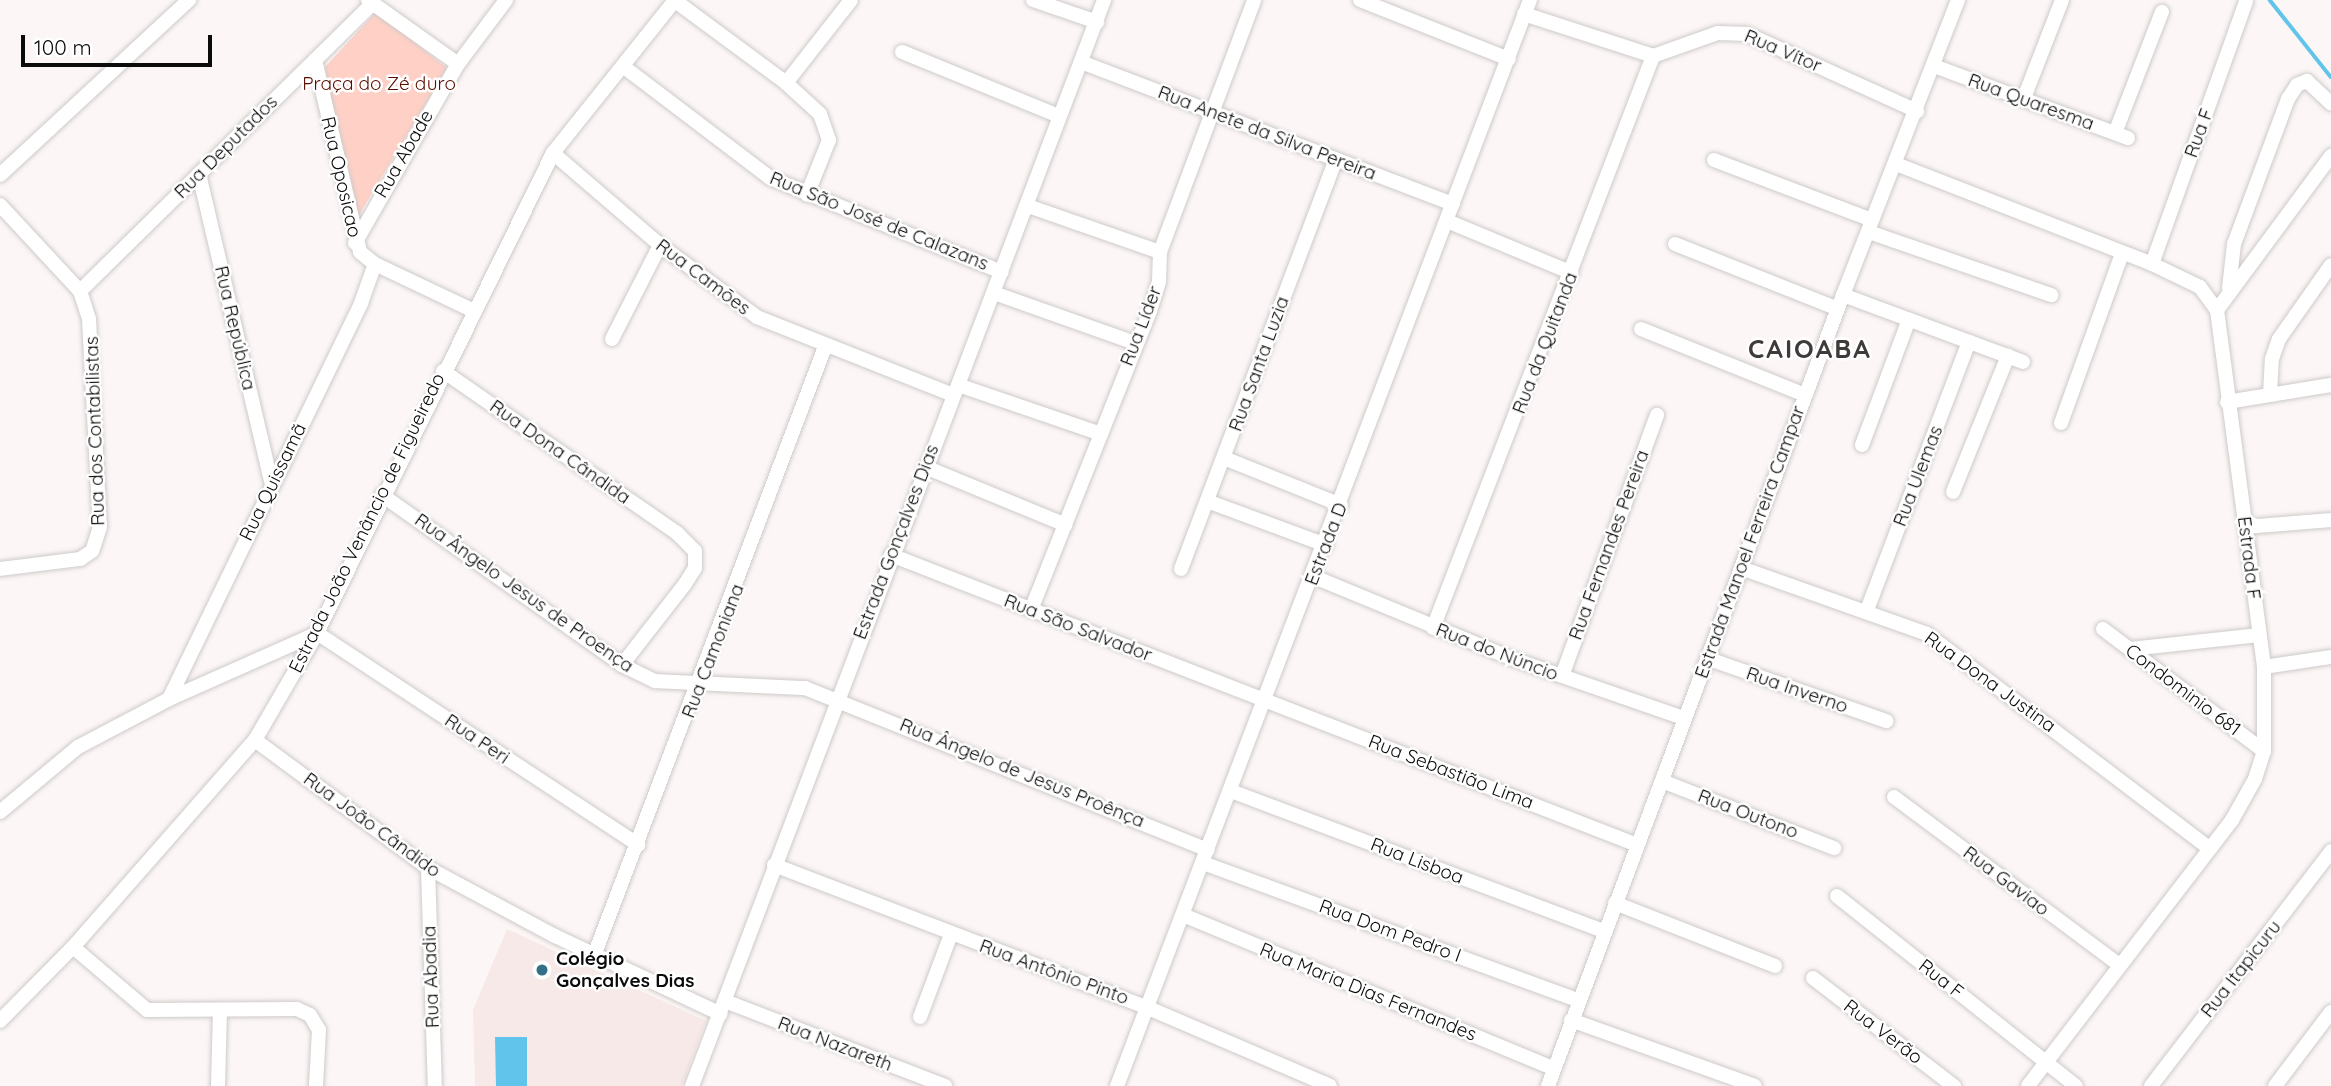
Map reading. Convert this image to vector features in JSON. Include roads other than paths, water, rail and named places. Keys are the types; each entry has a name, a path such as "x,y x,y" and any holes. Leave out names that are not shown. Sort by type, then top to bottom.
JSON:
{"street":[{"path":"0,174 189,0"},
{"name":"Rua Abade","path":"355,243 457,64 506,0"},
{"path":"675,0 786,83 820,114 827,127 827,148 807,195"},
{"name":"Estrada João Venâncio de Figueiredo","path":"3,1015 73,947 255,740 317,633 472,310 554,153 675,0"},
{"path":"786,83 850,0"},
{"path":"1033,0 1097,22"},
{"name":"Estrada Gonçalves Dias","path":"692,1086 836,698 1028,206 1104,0"},
{"name":"Rua Líder","path":"1031,610 1159,281 1160,252 1254,0"},
{"path":"1360,0 1385,4 1509,59"},
{"name":"Estrada Manoel Ferreira Campar","path":"1552,1081 1578,1000 1684,718 1709,659 1805,395 1958,0"},
{"path":"2024,98 2062,0"},
{"name":"Rua F","path":"2152,264 2246,1"},
{"path":"371,2 457,64"},
{"name":"Rua Deputados","path":"80,291 371,2"},
{"path":"1527,7 1653,56"},
{"name":"Estrada D","path":"1117,1086 1314,577 1527,7"},
{"name":"Rua Quaresma","path":"1934,66 2122,135 2162,12"},
{"name":"Rua Vítor","path":"1653,56 1718,33 1747,34 1917,111"},
{"path":"902,52 1059,116"},
{"name":"Rua da Quitanda","path":"1433,628 1572,273 1653,56"},
{"name":"Rua Oposicao","path":"314,61 355,243 375,264 472,310"},
{"name":"Rua Anete da Silva Pereira","path":"1080,62 1453,204"},
{"name":"Rua São José de Calazans","path":"624,67 728,150 770,178 1002,272"},
{"path":"2229,288 2234,244 2288,99 2297,85 2307,81 2331,103"},
{"name":"Rua Camões","path":"554,153 660,245 748,312 825,347 1101,434"},
{"path":"1896,164 2152,264 2200,286 2217,310 2229,288 2331,156"},
{"name":"Rua Santa Luzia","path":"1181,569 1336,159"},
{"path":"1714,160 1871,226 2052,295"},
{"name":"Rua República","path":"199,174 271,482"},
{"name":"Rua dos Contabilistas","path":"0,205 80,291 94,341 99,536 92,551 80,559 0,569"},
{"path":"1028,206 1160,252"},
{"path":"1447,220 1572,273"},
{"path":"1675,244 1838,309"},
{"path":"612,339 660,245"},
{"path":"2062,423 2122,254"},
{"name":"Rua Quissamã","path":"169,699 271,482 361,303 375,264"},
{"path":"2270,394 2272,359 2278,339 2331,265"},
{"path":"993,293 1135,343"},
{"path":"1843,295 2023,362"},
{"name":"Estrada F","path":"2028,1086 2118,964 2210,849 2244,800 2263,751 2264,667 2217,310"},
{"path":"1862,445 1909,319"},
{"path":"1641,329 1805,395"},
{"name":"Rua Ulemas","path":"1867,610 1969,342"},
{"name":"Rua Camoniana","path":"595,953 700,686 825,347"},
{"path":"1953,492 2008,356"},
{"name":"Rua Dona Cândida","path":"443,371 677,533 695,551 695,568 622,666"},
{"path":"2227,402 2330,384"},
{"name":"Rua Fernandes Pereira","path":"1562,676 1657,415"},
{"path":"1224,458 1341,505"},
{"path":"925,467 1066,525"},
{"name":"Rua Ângelo Jesus de Proença","path":"382,495 622,666 655,681 700,686 780,684 836,698"},
{"path":"1207,501 1326,545"},
{"path":"2246,527 2331,520"},
{"name":"Rua São Salvador","path":"891,555 1266,699"},
{"name":"Rua Dona Justina","path":"1741,568 1867,610 1927,634 1958,654 2210,849"},
{"name":"Rua do Núncio","path":"1314,577 1433,628 1684,718"},
{"name":"Condominio 681","path":"2103,629 2263,751"},
{"path":"0,812 69,752 169,699 317,633"},
{"name":"Rua Peri","path":"317,633 638,845"},
{"path":"2130,649 2259,635"},
{"path":"2264,667 2331,657"},
{"name":"Rua Inverno","path":"1709,659 1886,721"},
{"name":"Rua Ângelo de Jesus Proênça","path":"836,698 1205,856"},
{"name":"Rua Sebastião Lima","path":"1266,699 1637,845"},
{"name":"Rua João Cândido","path":"255,740 428,868 595,953 723,1007"},
{"name":"Rua Outono","path":"1662,781 1834,848"},
{"name":"Rua Lisboa","path":"1231,791 1604,931"},
{"name":"Rua Gaviao","path":"1895,797 2118,964"},
{"name":"Rua Itapicuru","path":"2151,1086 2331,851"},
{"name":"Rua Dom Pedro I","path":"1205,856 1578,1000"},
{"name":"Rua Antônio Pinto","path":"774,865 1146,1007 1330,1086"},
{"name":"Rua Abadia","path":"428,868 435,1086"},
{"name":"Rua F","path":"1837,896 2076,1086"},
{"path":"1615,903 1774,966"},
{"name":"Rua Maria Dias Fernandes","path":"1183,915 1552,1081"},
{"path":"920,1017 951,934"},
{"path":"73,947 142,1009 297,1009 310,1014 319,1030 316,1086"},
{"name":"Rua Verão","path":"1812,978 1954,1086"},
{"name":"Rua Nazareth","path":"723,1007 946,1086"},
{"path":"218,1086 220,1010"},
{"path":"2275,1086 2331,1012"},
{"path":"1572,1020 1755,1086"}],"water":[{"path":"495,1037 527,1037 527,1086 496,1086"}],"waterway":[{"path":"2270,0 2331,77"}],"place":[{"name":"Colégio Gonçalves Dias","path":"542,970"}],"district":[{"name":"CAIOABA","path":"1810,349"}],"park label":[{"name":"Praça do Zé duro","path":"379,84"}]}
